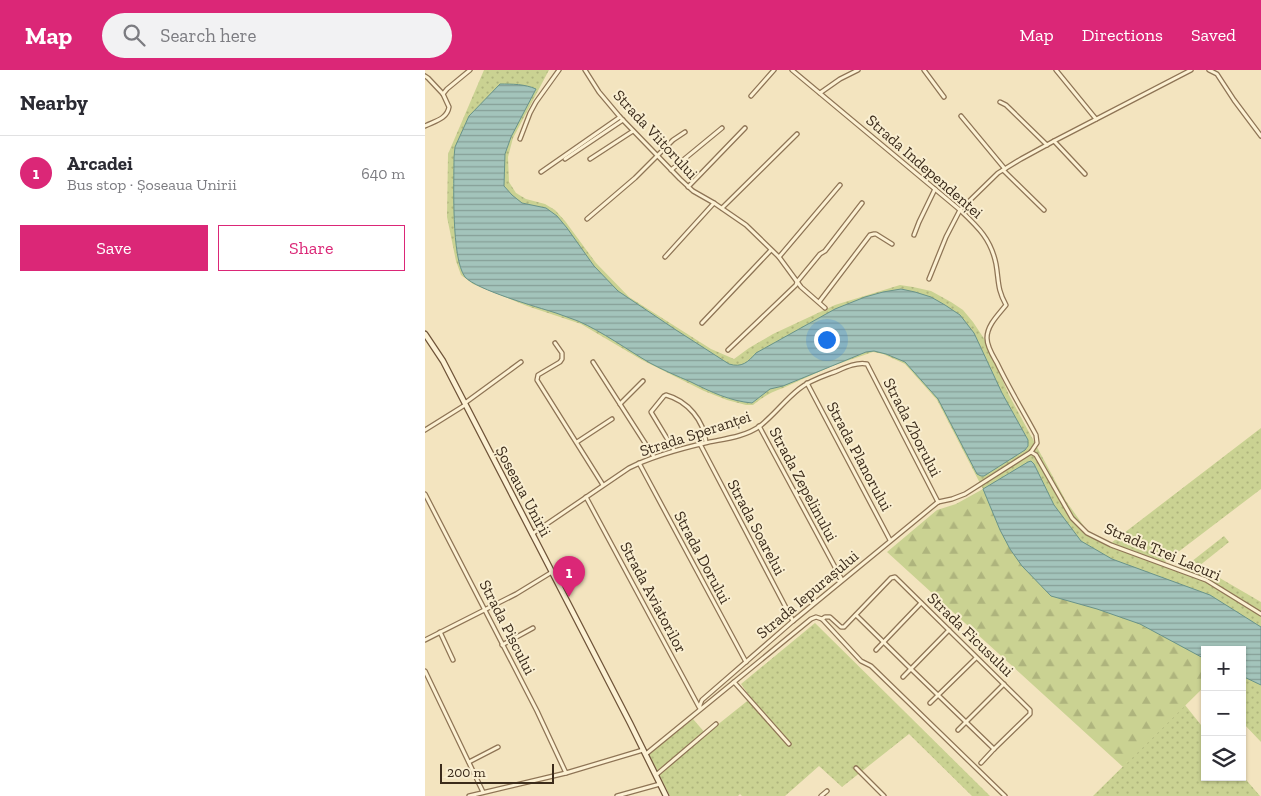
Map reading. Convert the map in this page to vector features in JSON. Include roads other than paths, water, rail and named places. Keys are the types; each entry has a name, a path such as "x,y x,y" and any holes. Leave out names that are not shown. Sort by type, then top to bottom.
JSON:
{"main road":[{"name":"Șoseaua Unirii","path":"425,334 443,361 666,796"}],"street":[{"path":"443,94 470,70"},
{"path":"520,139 536,102 559,70"},
{"name":"Strada Viitorului","path":"585,70 599,92 621,119 688,187 746,225 779,257 805,291 825,308"},
{"path":"751,96 774,70"},
{"name":"Strada Independenței","path":"791,70 960,210 978,227 990,245 1000,292 1006,305 992,324 987,339 998,366 1035,435 1037,443 1031,452"},
{"path":"820,93 840,79 858,70"},
{"path":"924,70 943,97"},
{"path":"1057,70 1096,119"},
{"path":"929,280 946,237 960,210 1004,169 1191,70"},
{"path":"1209,70 1216,72 1261,136"},
{"path":"425,76 443,94 449,107 447,114 442,118 425,126"},
{"path":"1000,102 1006,105 1047,145"},
{"path":"961,116 1004,169 1044,210"},
{"path":"565,159 621,119"},
{"path":"541,172 621,119"},
{"path":"671,170 722,128"},
{"path":"688,187 745,128"},
{"path":"589,159 633,131"},
{"path":"587,219 635,178 673,140 685,132"},
{"path":"722,208 797,134"},
{"path":"1054,141 1085,174"},
{"path":"779,257 840,185"},
{"path":"914,235 935,189"},
{"path":"665,257 714,203"},
{"path":"728,350 796,285 820,254 823,254 862,203"},
{"path":"819,302 870,235 876,234 892,244"},
{"path":"702,323 771,250"},
{"path":"555,343 562,353 563,359 537,375 537,380 603,485"},
{"path":"425,430 465,404 521,362"},
{"path":"593,362 654,457"},
{"name":"Strada Speranței","path":"532,534 620,473 639,463 674,450 738,435 759,426 807,383 853,365 867,364"},
{"name":"Strada Zborului","path":"867,364 938,502"},
{"path":"620,404 643,381"},
{"name":"Strada Planorului","path":"807,383 890,540"},
{"path":"674,450 651,412 667,395 690,409 702,424 707,442"},
{"path":"577,442 612,420"},
{"name":"Strada Zepelinului","path":"759,426 842,580"},
{"name":"Strada Soarelui","path":"699,444 793,621"},
{"path":"938,502 952,500 965,494 1031,452"},
{"name":"Strada Trei Lacuri","path":"1031,452 1036,455 1072,518 1087,533 1111,545 1206,580 1261,614"},
{"name":"Strada Dorului","path":"639,463 746,662"},
{"name":"Strada Piscului","path":"425,494 537,711 566,773"},
{"name":"Strada Aviatorilor","path":"586,497 700,710"},
{"name":"Strada Iepurașului","path":"700,710 702,700 793,621 938,502"},
{"path":"425,640 516,594 552,572"},
{"name":"Strada Ficusului","path":"820,618 830,617 843,628 892,577 895,577 1030,709 1031,712 981,763"},
{"path":"876,650 921,603"},
{"path":"856,615 995,749"},
{"name":"Strada Iepurașului","path":"645,752 700,710 811,619 814,617 820,618"},
{"path":"820,618 861,661 871,666 1005,796"},
{"path":"502,645 533,628"},
{"path":"903,677 949,630"},
{"path":"440,632 453,660"},
{"path":"930,703 976,658"},
{"path":"425,671 483,792"},
{"path":"734,682 789,744"},
{"path":"959,730 1004,684"},
{"path":"656,775 716,724"},
{"path":"469,762 498,747"},
{"path":"469,796 645,752"},
{"path":"856,768 884,796"},
{"path":"617,796 660,784"},
{"path":"821,796 827,792"}],"water":[{"path":"500,84 523,85 536,89 511,137 505,154 504,186 522,203 546,208 557,216 594,266 618,291 729,364 734,365 741,365 756,353 835,309 865,297 901,289 931,297 960,315 974,333 1002,393 1028,440 1028,446 1025,450 984,476 977,474 938,399 905,362 886,354 874,351 866,352 783,386 770,389 752,403 744,402 713,393 660,368 578,321 508,298 472,282 465,277 457,254 454,201 455,147 469,116"},
{"path":"1031,461 1034,464 1054,505 1081,541 1112,559 1210,595 1261,627 1261,685 1246,678 1246,646 1201,646 1201,657 1140,624 1051,596 1022,566 1010,549 983,489"}],"place":[{"name":"Arcadei","path":"569,597"}]}
